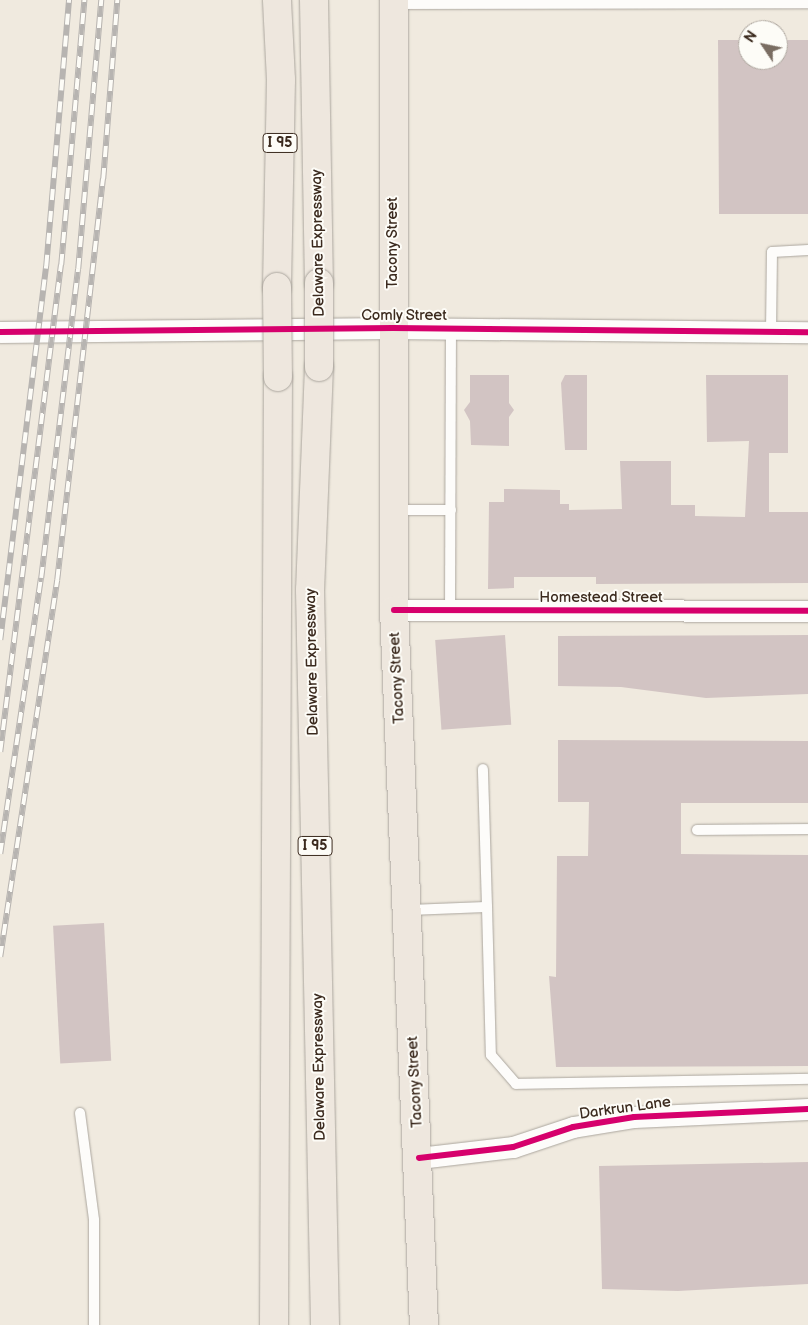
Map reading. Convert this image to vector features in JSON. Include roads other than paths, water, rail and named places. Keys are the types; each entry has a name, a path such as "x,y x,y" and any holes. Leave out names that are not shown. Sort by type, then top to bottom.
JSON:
{"main road":[{"name":"I 95","path":"274,1325 277,287 281,80 277,0"},
{"name":"Delaware Expressway","path":"314,0 319,367 310,590 325,1325"},
{"name":"Tacony Street","path":"394,2 394,610 424,1325"}],"street":[{"name":"Comly Street","path":"0,332 393,328 808,332"},
{"name":"Homestead Street","path":"394,610 808,611"},
{"name":"Darkrun Lane","path":"418,1158 513,1147 573,1127 634,1117 808,1109"}],"lane":[{"path":"394,2 808,3"},
{"path":"771,332 772,252 808,250"},
{"path":"450,610 451,329"},
{"path":"393,510 451,510"},
{"path":"484,769 491,1055 516,1084 808,1079"},
{"path":"698,830 808,829"},
{"path":"408,910 487,907"},
{"path":"80,1113 94,1220 94,1325"}],"railway":[{"path":"0,640 46,266 69,0"},
{"path":"0,752 61,265 84,0"},
{"path":"0,854 41,578 78,269 101,0"},
{"path":"0,957 57,580 103,179 117,0"}]}
